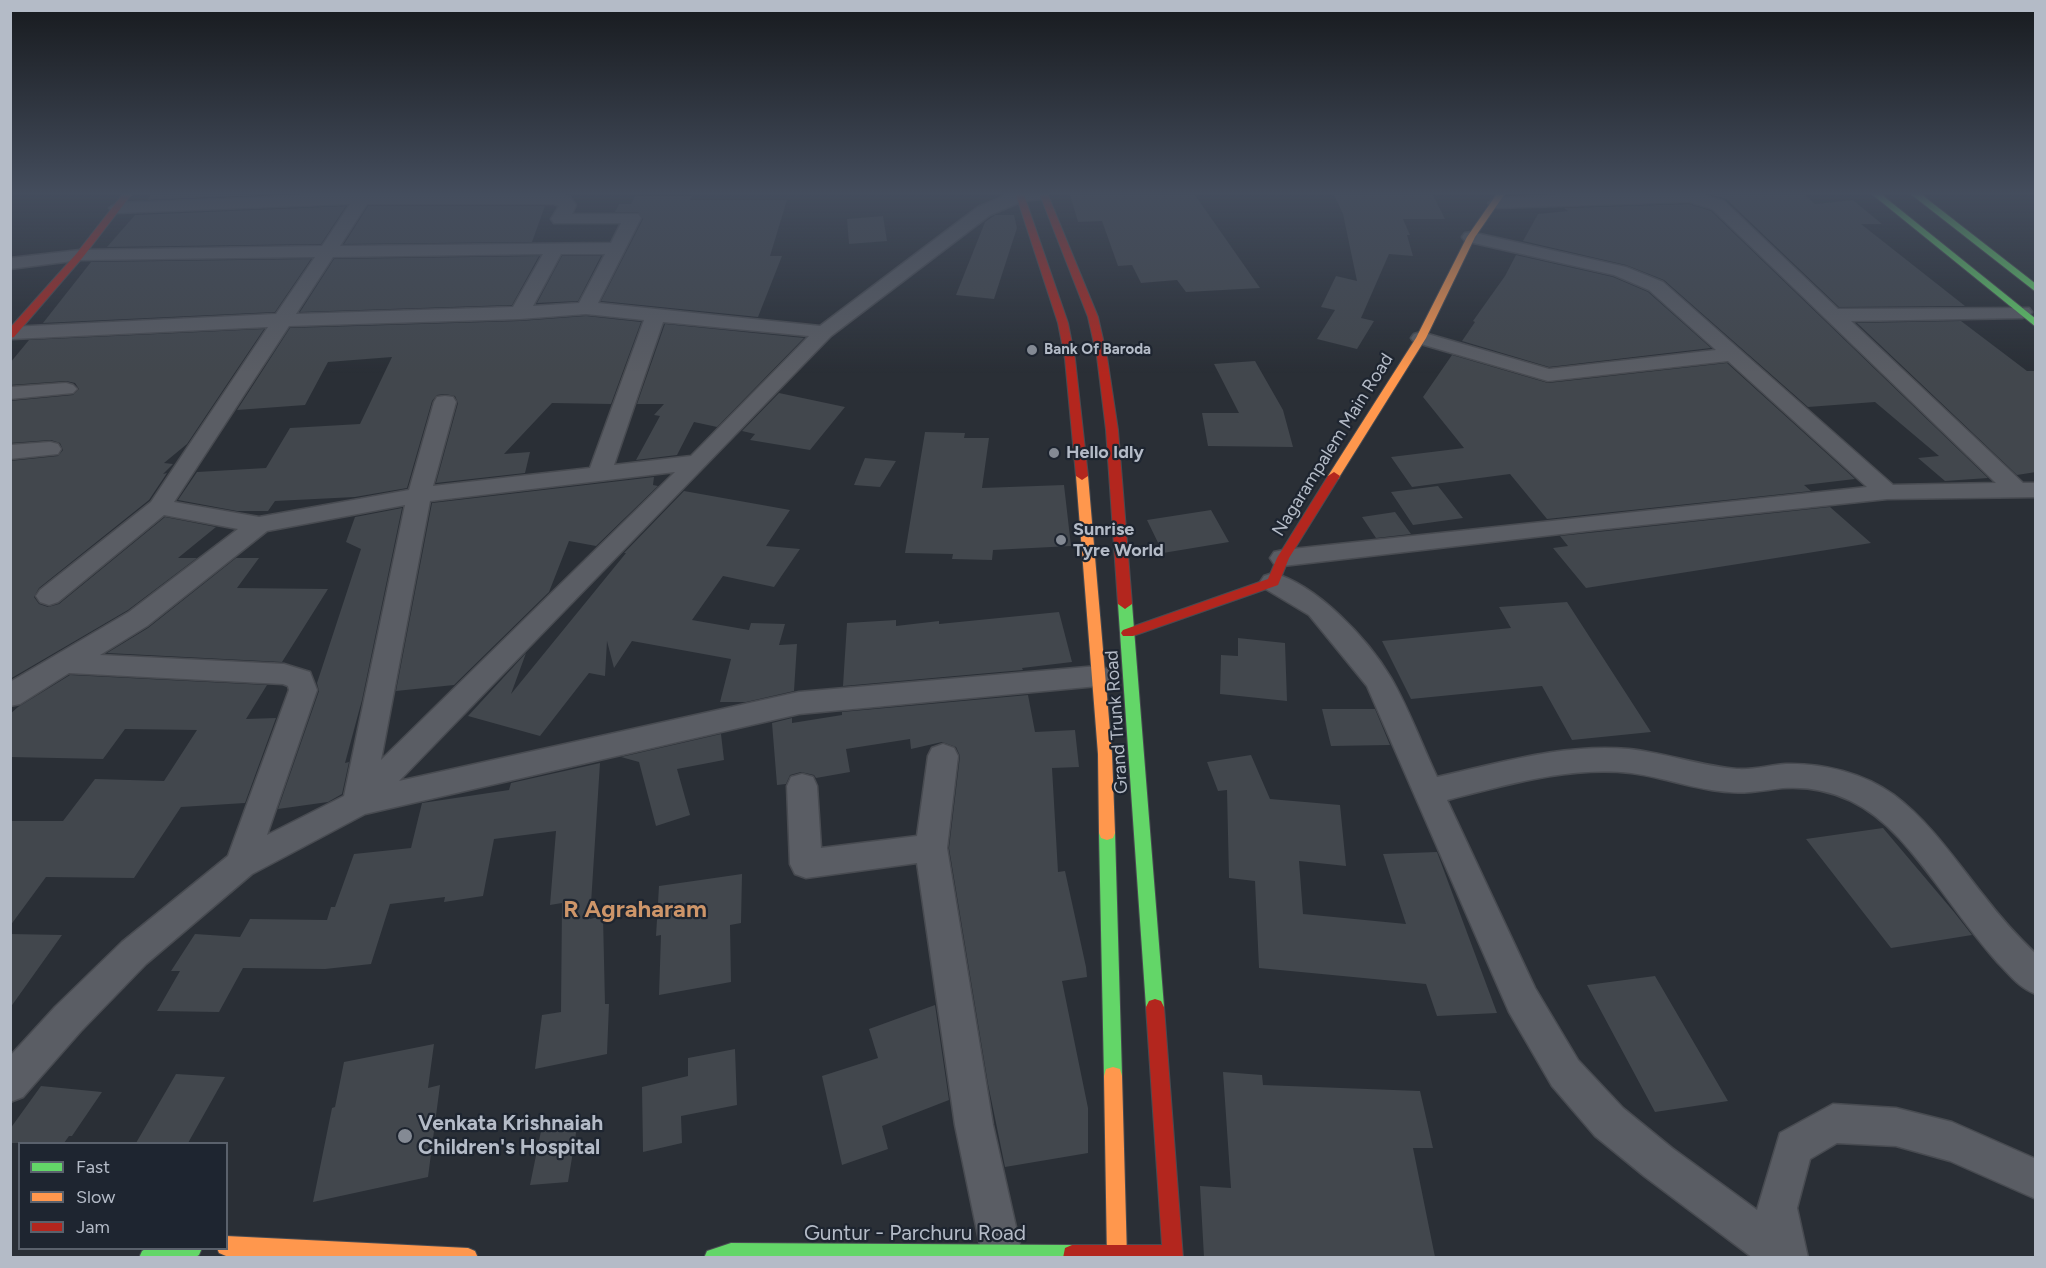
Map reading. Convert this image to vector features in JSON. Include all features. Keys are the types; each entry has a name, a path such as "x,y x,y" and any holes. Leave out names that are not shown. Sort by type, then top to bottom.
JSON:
{"main road":[{"name":"Grand Trunk Road","path":"1045,254 1070,359 1085,502 1105,754 1117,1257"},
{"name":"Grand Trunk Road","path":"1060,254 1093,317 1102,357 1112,430 1173,1256"},
{"name":"Nagarampalem Main Road","path":"1278,570 1421,338 1462,254"},
{"path":"1950,254 2029,318"},
{"path":"1992,254 2036,289"},
{"path":"11,334 80,255"},
{"path":"1128,633 1278,570"},
{"path":"228,1246 468,1257"},
{"path":"149,1257 182,1250"},
{"name":"Guntur - Parchuru Road","path":"714,1257 731,1253 1173,1256"}],"street":[{"path":"10,264 80,255 131,254"},
{"path":"49,596 159,507 325,254"},
{"path":"520,313 553,254"},
{"path":"586,308 615,254"},
{"path":"358,803 698,462 824,332 927,254"},
{"path":"1544,254 1640,277 1656,286 1887,492"},
{"path":"1769,254 2026,490"},
{"path":"11,334 282,320 520,313 586,308 824,332"},
{"path":"1833,315 2029,318"},
{"path":"600,472 655,316"},
{"path":"1421,338 1548,375 1734,354"},
{"path":"10,393 66,389"},
{"path":"358,803 419,495 445,402"},
{"path":"10,452 50,449"},
{"path":"159,507 259,525 419,495 698,462"},
{"path":"1278,570 1595,522 1887,492 2026,490"},
{"path":"10,696 138,619 259,525"},
{"path":"1278,570 1318,609 1352,647 1378,682 1522,1000 1565,1073 1609,1122 1658,1162 1787,1257"},
{"path":"65,663 284,674 300,679 303,690 241,864"},
{"path":"10,1084 68,1019 134,953 241,864 358,803 799,703 1098,676"},
{"path":"943,756 931,849 974,1125 1003,1255"},
{"path":"1428,792 1534,767 1582,760 1629,762 1710,779 1743,781 1789,776 1827,779 1869,794 1903,822 1973,908 2036,978"},
{"path":"802,786 806,864 931,849"},
{"path":"1787,1257 1777,1208 1794,1147 1833,1123 1896,1127 1952,1142 2036,1179"}],"building":[{"path":"625,254 782,256 758,317 601,301"},
{"path":"972,254 1009,254 994,299 956,295"},
{"path":"1114,254 1236,254 1260,288 1186,292 1177,280 1141,283 1132,265 1118,266"},
{"path":"1351,254 1389,254 1361,318 1374,321 1357,349 1317,339 1335,310 1321,307 1336,276 1357,281"},
{"path":"1580,254 1756,254 1988,478 1945,481 1918,458 1939,456 1875,402 1808,407 1664,280 1626,265"},
{"path":"1784,254 1899,254 1965,306 1839,307"},
{"path":"1516,255 1613,277 1648,292 1711,348 1549,367 1462,341 1475,322 1473,321 1505,276"},
{"path":"539,256 512,305 300,312 334,259"},
{"path":"562,256 601,256 578,301 537,303"},
{"path":"311,259 275,312 43,323 91,262"},
{"path":"586,316 641,322 611,404 552,403 504,454 530,452 525,473 436,483 458,403 455,396 445,394 437,395 432,401 407,488 355,497 275,501 268,511 237,511 178,500 197,472 266,468 290,428 360,424 392,357 328,362 305,405 237,410 290,328 520,321"},
{"path":"1961,321 2027,371 2036,371 2036,472 2017,475 1857,323"},
{"path":"665,324 804,338 717,427 694,422 677,455 636,460 660,416 654,415 664,404 637,404"},
{"path":"264,329 187,444 164,463 173,464 163,474 167,473 149,500 39,588 34,597 39,604 48,607 59,604 165,517 216,527 178,558 197,558 128,610 10,679 10,461 58,456 63,450 60,443 51,440 10,443 10,401 73,395 79,389 75,383 66,381 10,385 10,363 29,340"},
{"path":"1452,355 1548,383 1727,363 1855,479 1804,485 1811,491 1547,519 1510,474 1412,487 1391,457 1464,448 1423,397"},
{"path":"1255,361 1283,410 1293,447 1208,446 1202,413 1239,413 1214,364"},
{"path":"779,393 845,407 810,450 750,440 755,434 742,431"},
{"path":"925,432 965,433 964,438 989,438 982,488 1064,485 1071,546 993,550 992,560 952,559 953,554 905,553"},
{"path":"865,458 896,461 880,487 854,485"},
{"path":"654,477 653,485 658,486 596,546 569,541 549,592 454,685 396,691 432,503"},
{"path":"1438,486 1463,518 1413,525 1391,492"},
{"path":"684,491 790,510 766,546 800,549 774,587 723,576 692,620 749,630 751,623 785,624 779,645 797,644 794,691 746,702 720,702 731,659 632,641 614,668 607,641 605,676 589,673 540,736 468,716 526,653 511,694 626,553 624,553"},
{"path":"1830,507 1871,543 1586,588 1553,548 1568,546 1560,536"},
{"path":"402,508 362,700 345,763 349,762 342,794 328,802 278,809 319,691 317,683 361,549 346,542 355,517"},
{"path":"1211,510 1229,542 1163,553 1147,520"},
{"path":"1395,512 1411,534 1376,538 1362,517"},
{"path":"236,558 259,558 237,588 328,589 282,662 107,653 148,628"},
{"path":"1567,602 1651,732 1572,740 1542,686 1411,699 1382,641 1511,628 1499,607"},
{"path":"1059,612 1072,662 1022,668 1023,670 843,686 847,623 896,620 896,626 939,621 939,624"},
{"path":"1238,638 1285,643 1287,701 1220,694 1221,655 1238,656"},
{"path":"70,675 267,685 246,719 276,718 245,803 181,807 134,878 46,877 10,926 10,821 63,821 95,779 164,781 197,730 125,729 103,759 10,757 10,714"},
{"path":"1028,695 1035,732 1075,730 1079,767 1052,768 1058,872 1065,871 1087,977 1062,981 1088,1108 1088,1153 1005,1167 988,1084 949,848 960,756 956,747 942,742 911,749 910,739 846,749 850,772 816,778 814,775 801,772 790,775 786,784 777,785 772,723 792,718 792,723 842,715 842,712"},
{"path":"1322,709 1375,709 1390,745 1331,746"},
{"path":"721,734 724,760 677,769 690,815 656,826 639,762 621,757"},
{"path":"1251,755 1270,799 1340,805 1346,866 1299,861 1303,914 1406,924 1383,854 1437,852 1497,1013 1437,1016 1426,984 1259,968 1255,881 1229,878 1227,790 1218,791 1207,762"},
{"path":"600,763 590,919 603,916 605,1004 609,1004 607,1054 535,1069 542,1015 561,1012 562,903 550,905 556,831 494,839 483,896 444,902 445,897 390,904 371,964 325,969 243,968 219,1012 157,1011 180,971 171,971 195,934 240,937 250,919 327,920 331,907 335,907 354,854 411,848 422,803 509,790 511,783"},
{"path":"1883,828 1972,935 1891,948 1806,839"},
{"path":"742,874 741,923 730,925 731,982 659,995 661,935 656,936 659,886"},
{"path":"10,934 62,935 10,1008"},
{"path":"1655,976 1728,1101 1655,1112 1587,985"},
{"path":"935,1005 949,1100 882,1126 888,1149 842,1165 822,1076 878,1058 869,1029"},
{"path":"434,1044 428,1088 440,1085 428,1177 313,1202 344,1062"},
{"path":"735,1049 737,1105 681,1116 682,1143 643,1152 642,1087 688,1076 688,1058"},
{"path":"1223,1072 1262,1075 1263,1085 1420,1091 1433,1148 1413,1148 1435,1257 1204,1257 1200,1186 1231,1188"},
{"path":"176,1074 225,1077 189,1142 137,1142"},
{"path":"41,1086 102,1092 72,1136 69,1136 65,1142 10,1143 10,1129"},
{"path":"577,1127 568,1182 530,1185 541,1131"}],"traffic: fast":[{"path":"1950,254 2036,324"},
{"path":"1992,254 2036,289"},
{"path":"1125,604 1155,1007"},
{"path":"1107,833 1113,1076"},
{"path":"149,1258 183,1250"},
{"path":"714,1258 731,1253 1072,1255"}],"traffic: slow":[{"path":"1334,476 1421,338 1462,254"},
{"path":"1082,476 1105,754 1107,833"},
{"path":"1113,1076 1117,1258"},
{"path":"228,1246 468,1258"}],"traffic: jam":[{"path":"10,335 81,254"},
{"path":"1040,254 1063,323 1070,359 1082,476"},
{"path":"1068,254 1093,317 1102,357 1112,430 1125,604"},
{"path":"1128,633 1273,582 1283,558 1334,476"},
{"path":"1155,1007 1173,1258"},
{"path":"1072,1255 1173,1255"}],"place":[{"name":"Bank Of Baroda","path":"1032,350"},
{"name":"Hello Idly","path":"1054,453"},
{"name":"Sunrise Tyre World","path":"1061,540"},
{"name":"Venkata Krishnaiah Children's Hospital","path":"405,1136"}],"district":[{"name":"R Agraharam","path":"635,910"}]}
